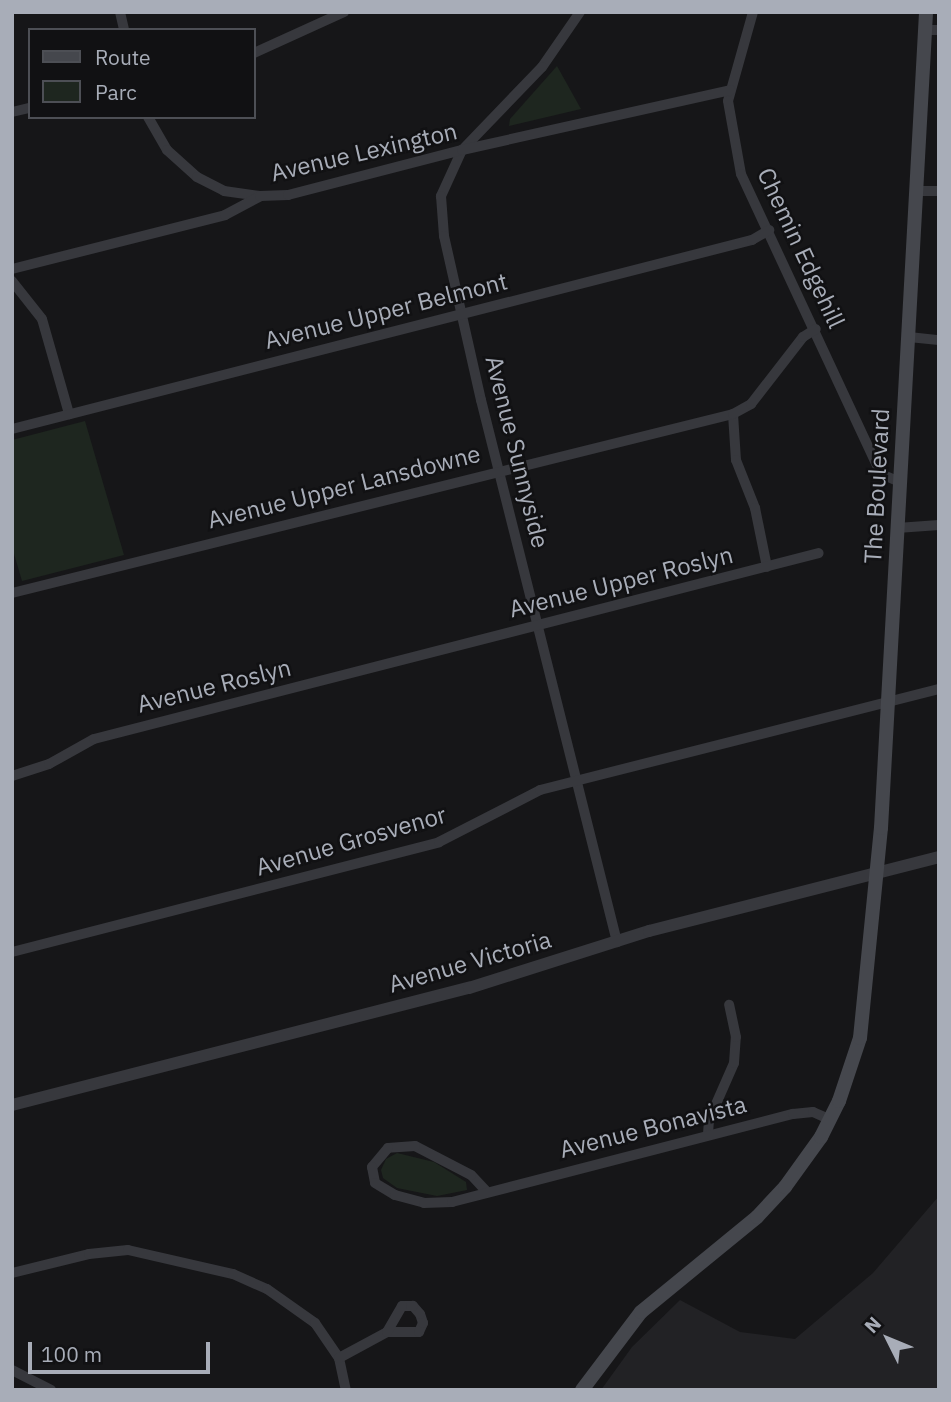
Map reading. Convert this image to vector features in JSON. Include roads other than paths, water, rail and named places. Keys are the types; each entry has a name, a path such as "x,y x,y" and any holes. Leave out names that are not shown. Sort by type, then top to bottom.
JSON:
{"main road":[{"name":"The Boulevard","path":"582,1390 641,1311 770,1205 804,1163 829,1119 856,1052 869,962 877,873 915,191 932,30 926,12"}],"street":[{"path":"256,52 344,12"},
{"name":"Avenue Sunnyside","path":"580,12 542,67 462,150 441,196 444,236 462,314 617,942"},
{"name":"Chemin Edgehill","path":"753,12 740,69 730,90 728,117 737,159 881,474 900,482"},
{"name":"Avenue Lexington","path":"12,269 225,215 260,196 288,195 462,150 730,90"},
{"path":"149,119 167,150 197,177 224,191 260,196"},
{"path":"915,191 939,191"},
{"name":"Avenue Upper Belmont","path":"12,429 752,240 769,230"},
{"path":"12,281 42,319 69,414"},
{"name":"Avenue Upper Lansdowne","path":"12,593 733,414 751,404 803,337 816,329"},
{"path":"908,337 939,340"},
{"path":"733,414 733,450 755,508 767,567"},
{"path":"897,528 939,524"},
{"name":"Avenue Upper Roslyn","path":"432,652 819,553"},
{"name":"Avenue Roslyn","path":"12,776 49,764 94,738 432,652"},
{"name":"Avenue Grosvenor","path":"12,952 426,846 451,838 526,795 939,689"},
{"name":"Avenue Victoria","path":"12,1105 469,988 617,942 939,857"},
{"path":"708,1135 710,1116 734,1063 736,1037 729,1005"},
{"name":"Avenue Bonavista","path":"487,1192 471,1175 415,1146 388,1148 372,1167 379,1186 411,1201 452,1202 804,1112 829,1119"},
{"path":"12,1273 119,1251 215,1268 255,1283 300,1310 322,1331 339,1357 346,1390"},
{"path":"339,1357 387,1332"},
{"path":"12,1370 51,1390"}]}
